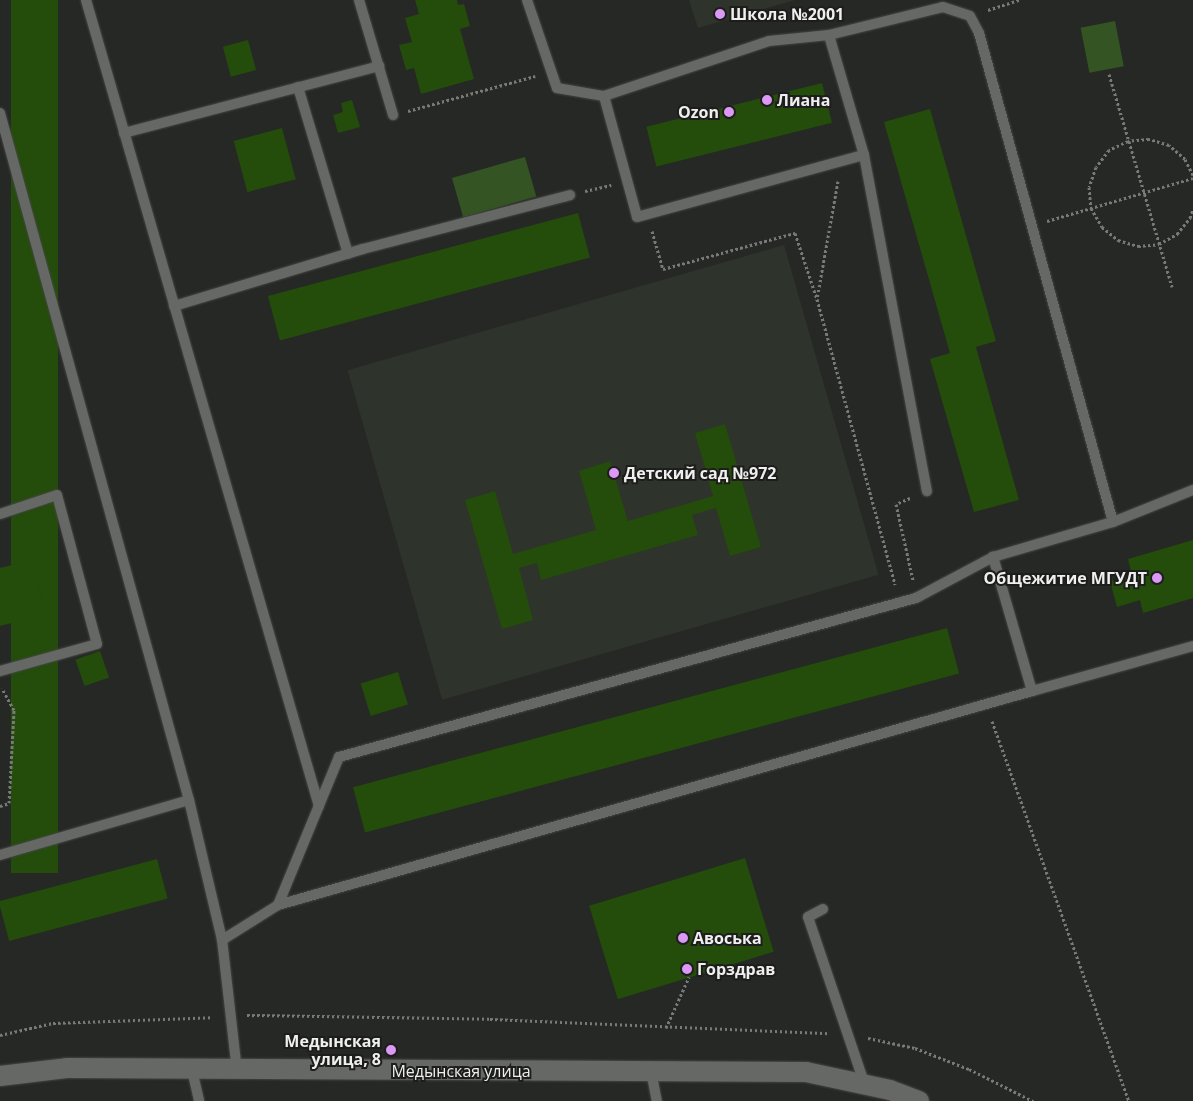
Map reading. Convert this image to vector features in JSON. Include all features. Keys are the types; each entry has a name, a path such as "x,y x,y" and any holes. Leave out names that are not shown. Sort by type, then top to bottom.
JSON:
{"street":[{"name":"Медынская улица","path":"0,1076 67,1068 237,1071 806,1072 865,1085 919,1101"}],"lane":[{"path":"86,0 319,806"},
{"path":"360,0 393,115"},
{"path":"527,0 557,88 604,96 769,41 829,35 943,7 970,16 979,33 1113,522"},
{"path":"829,35 864,156 927,491"},
{"path":"124,133 379,66"},
{"path":"298,87 348,254"},
{"path":"604,96 637,217 864,156"},
{"path":"0,113 189,800 222,940 237,1071"},
{"path":"174,306 348,254 570,195"},
{"path":"278,905 339,757 916,598 993,557 1113,522 1193,490"},
{"path":"0,514 57,495 97,644 0,671"},
{"path":"993,557 1032,691"},
{"path":"222,940 278,905 1193,646"},
{"path":"0,855 189,800"},
{"path":"823,909 808,917 865,1085"},
{"path":"192,1070 199,1101"},
{"path":"651,1071 657,1101"}],"path":[{"path":"970,16 1019,0"},
{"path":"393,115 551,72"},
{"path":"1109,74 1172,287"},
{"path":"1032,226 1091,208 1144,192 1193,176 1185,159 1169,145 1149,139 1128,141 1109,150 1096,167 1090,187 1091,208 1102,227 1118,240 1138,246 1159,244 1177,234 1190,218 1193,209"},
{"path":"817,299 841,162"},
{"path":"570,195 627,181"},
{"path":"647,214 663,269 795,233 817,299 900,602"},
{"path":"916,598 896,504 927,491"},
{"path":"0,684 14,710 8,803 0,806"},
{"path":"986,704 1129,1101"},
{"path":"666,1028 689,977"},
{"path":"0,1035 53,1023 284,1013 848,1034 915,1048 969,1069 1033,1101"}],"shaded area":[{"name":"Школа №2001","path":"689,0 795,0 698,28"},
{"name":"Детский сад №972","path":"784,245 879,575 442,700 348,370"}],"green space":[{"path":"1115,21 1124,66 1089,73 1081,28"},
{"path":"525,157 536,196 463,217 452,178"}],"building":[{"path":"11,0 58,0 58,873 11,873"},
{"path":"415,0 457,0 458,5 464,4 470,26 460,29 474,79 421,94 414,68 406,70 399,45 412,42 405,18 419,14"},
{"path":"248,40 256,70 231,77 223,47"},
{"path":"822,83 832,123 656,167 646,127"},
{"path":"352,100 360,127 338,133 333,115 343,112 341,103"},
{"path":"930,109 996,341 976,347 1019,500 974,512 930,359 950,353 884,122"},
{"path":"282,128 296,179 247,192 234,141"},
{"path":"578,213 590,257 280,341 268,296"},
{"path":"725,424 761,547 730,556 716,508 692,515 698,535 541,580 537,563 519,568 533,620 502,629 465,500 495,491 513,554 596,530 579,471 610,461 628,521 713,496 695,433"},
{"name":"Общежитие МГУДТ","path":"1193,540 1193,598 1143,613 1140,600 1117,607 1110,581 1132,575 1128,559"},
{"path":"31,560 46,614 0,626 0,568"},
{"path":"947,628 959,673 365,833 353,787"},
{"path":"100,651 109,677 85,686 75,659"},
{"path":"398,672 408,705 371,716 361,683"},
{"name":"Авоська","path":"745,858 774,952 618,999 589,906"},
{"path":"157,859 168,899 9,941 0,901"}],"place":[{"name":"Школа №2001","path":"720,14"},
{"name":"Лиана","path":"767,100"},
{"name":"Ozon","path":"729,112"},
{"name":"Детский сад №972","path":"614,473"},
{"name":"Общежитие МГУДТ","path":"1157,578"},
{"name":"Авоська","path":"683,938"},
{"name":"Горздрав","path":"687,969"},
{"name":"Медынская улица, 8","path":"391,1050"}]}
